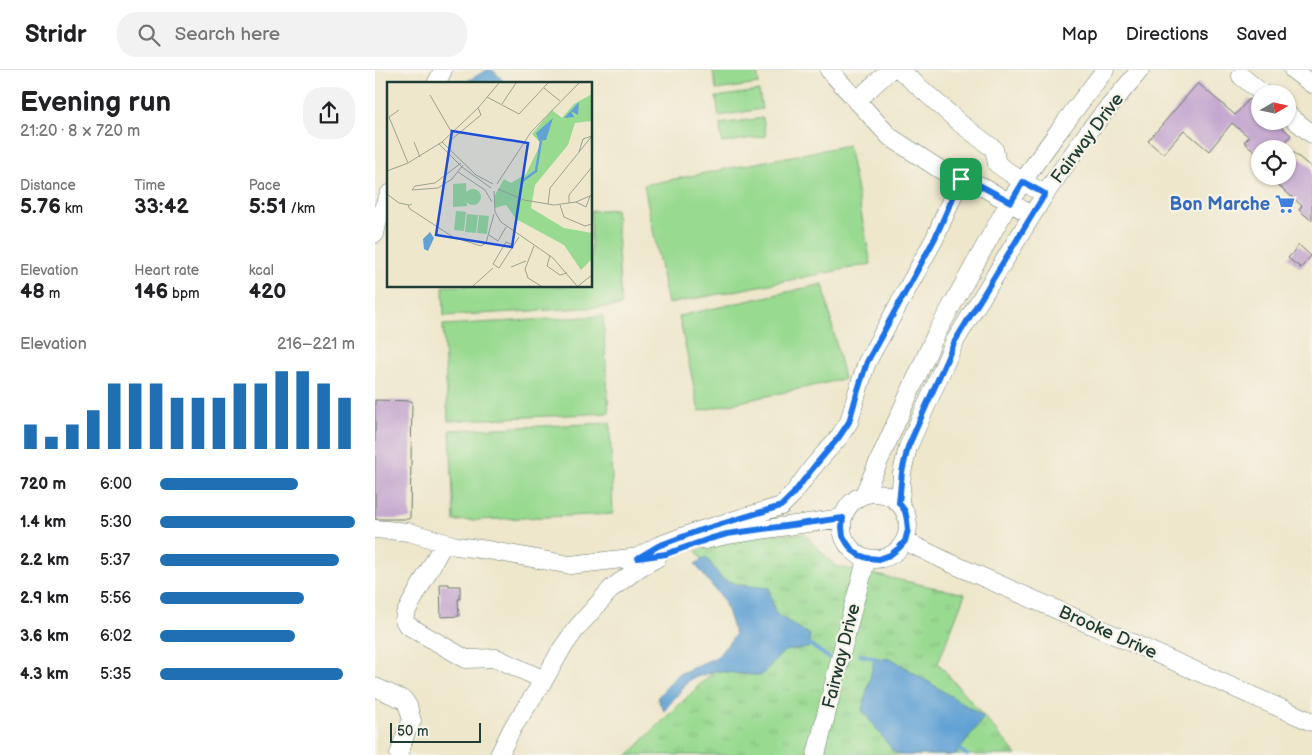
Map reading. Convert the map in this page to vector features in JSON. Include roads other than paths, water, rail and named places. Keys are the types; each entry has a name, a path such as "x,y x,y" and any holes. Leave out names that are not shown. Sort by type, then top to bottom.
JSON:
{"street":[{"path":"437,82 443,70"},
{"path":"829,70 890,137 950,176 979,185 1032,215"},
{"path":"857,100 890,70"},
{"path":"900,70 961,124 994,150 997,164 1045,194"},
{"name":"Fairway Drive","path":"864,494 936,334 1011,202 1023,182 1105,70"},
{"name":"Fairway Drive","path":"899,503 902,472 908,447 955,341 1045,194 1091,128 1140,70"},
{"path":"1295,71 1312,84"},
{"path":"1241,76 1252,85"},
{"path":"1296,121 1312,134"},
{"path":"638,558 658,546 698,531 781,506 793,494 849,422 867,362 935,238 961,179"},
{"path":"375,234 378,220 387,199"},
{"path":"883,493 892,497 905,511 908,530 905,541 890,555 879,559 859,555 852,550 843,536 842,527 845,510 850,503 864,494 883,493"},
{"path":"499,755 513,727 575,630 612,588 639,568 655,558 727,534 843,518"},
{"path":"375,529 409,532 456,546 571,565 666,554"},
{"name":"Brooke Drive","path":"905,541 946,561 1312,722"},
{"path":"444,543 403,620 407,625 466,659 496,658 544,680"},
{"name":"Fairway Drive","path":"816,755 867,558"},
{"path":"375,687 404,700 408,706 412,721 406,732 399,755"}],"water":[{"path":"487,70 493,70 504,82 466,82"},
{"path":"706,557 722,579 740,585 769,588 775,613 810,635 808,648 784,651 761,676 716,671 690,679 664,711 657,698 677,675 718,656 735,635 724,601 695,564"},
{"path":"875,658 892,659 984,717 956,755 900,755 893,751 862,710"}],"waterway":[{"path":"805,643 829,658"},
{"path":"860,655 875,658 876,663"},
{"path":"956,747 967,755"}],"place":[{"name":"Bon Marche","path":"1285,204"}]}
